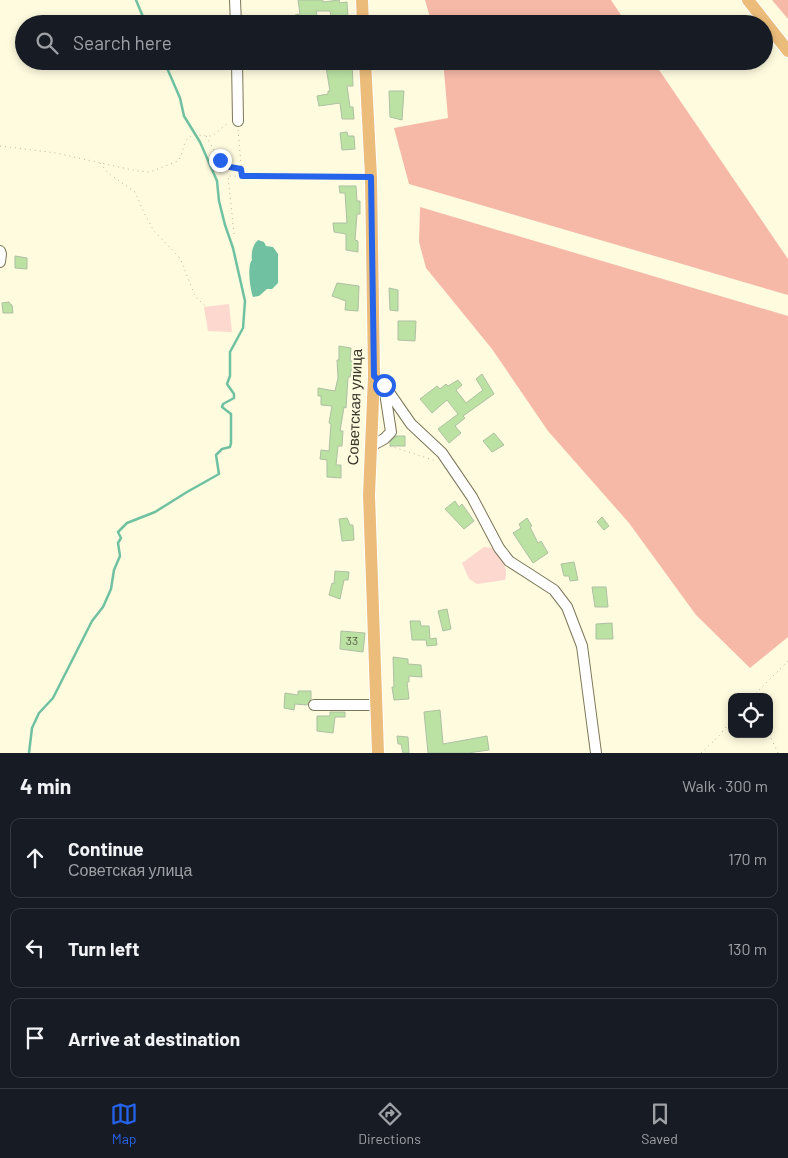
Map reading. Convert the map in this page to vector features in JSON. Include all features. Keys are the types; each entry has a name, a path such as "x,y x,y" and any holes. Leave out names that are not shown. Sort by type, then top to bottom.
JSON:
{"main road":[{"path":"362,0 363,15"},
{"path":"748,0 760,15"},
{"path":"773,32 788,51"},
{"name":"Советская улица","path":"365,70 371,177 374,376 374,444 369,495 378,753"}],"street":[{"path":"235,0 236,15"},
{"path":"237,70 238,121"},
{"path":"0,250 0,262"},
{"path":"374,376 384,385 407,419 442,453 472,497 499,548 509,561 554,590 567,608 582,646 596,753"},
{"path":"374,444 384,439 390,432 384,385"},
{"path":"390,423 407,419"},
{"path":"314,705 376,704"}],"path":[{"path":"0,146 56,152 144,172 156,170 178,161 181,157 185,141 193,135 212,136 226,124 238,121 242,176"},
{"path":"206,136 220,160 230,167 241,169"},
{"path":"100,163 102,168 114,178 135,192 144,215 154,231 180,258 195,296 206,307"},
{"path":"234,234 228,176 371,177"},
{"path":"374,444 451,466"},
{"path":"756,693 788,661"},
{"path":"702,753 728,725"},
{"path":"771,738 778,753"}],"shaded area":[{"path":"425,0 611,0 621,15 429,15"},
{"path":"772,0 788,0 788,19"},
{"path":"659,70 788,259 788,295 409,184 394,128 448,118 444,71"},
{"path":"420,207 788,316 788,637 750,668 696,615 629,523 548,431 492,349 426,268 419,242"},
{"path":"258,240 264,242 266,246 273,247 278,254 278,283 272,289 267,289 259,296 253,297 249,272 253,247"},
{"path":"229,304 232,332 208,331 204,307"},
{"path":"484,547 494,548 502,559 506,571 505,580 477,584 469,579 462,563"}],"building":[{"path":"298,0 323,0 323,2 339,0 340,3 347,2 348,15 331,15 330,11 316,11 317,15 295,15 300,14"},
{"path":"326,70 352,70 353,86 347,86 350,107 353,107 354,119 342,119 340,103 319,106 317,96 328,94 328,91 330,91"},
{"path":"389,91 404,91 402,120 390,117"},
{"path":"347,132 348,136 354,136 355,149 342,150 340,133"},
{"path":"339,186 356,186 357,201 360,201 360,214 357,214 355,240 358,241 358,252 346,250 346,234 334,232 333,223 347,223 345,193 340,193"},
{"path":"15,256 27,258 27,269 15,268"},
{"path":"337,283 359,286 358,311 345,310 346,301 332,296"},
{"path":"389,288 398,290 398,311 390,310"},
{"path":"9,302 12,305 13,313 3,313 2,303"},
{"path":"398,321 416,321 415,341 398,340"},
{"path":"339,346 351,348 350,361 353,361 350,377 348,377 346,408 344,407 340,431 343,431 342,446 338,446 336,465 341,465 341,478 327,477 327,460 320,459 321,450 329,451 331,424 329,423 332,406 321,405 321,396 318,396 318,388 335,391 338,378 337,360 339,360"},
{"path":"482,374 494,394 463,416 465,418 455,426 461,433 449,443 438,429 458,414 447,400 432,413 420,399 437,386 440,389 446,384 448,386 458,380 462,385 456,390 466,403 483,390 476,379"},
{"path":"494,433 504,445 492,452 483,441"},
{"path":"396,436 405,436 405,446 390,446 390,442"},
{"path":"455,501 459,507 462,504 474,521 464,529 445,509"},
{"path":"602,517 609,526 604,530 597,522"},
{"path":"347,518 350,525 353,525 354,540 342,541 339,519"},
{"path":"527,518 538,543 541,541 548,553 533,563 513,533 521,528 519,524"},
{"path":"574,562 578,580 570,581 569,576 564,576 561,564"},
{"path":"335,571 349,572 348,580 344,580 340,599 329,595 332,583 334,584"},
{"path":"592,587 606,587 608,607 595,607"},
{"path":"447,609 451,629 443,631 438,611"},
{"path":"410,621 420,621 421,626 429,626 430,639 436,638 437,645 427,646 426,640 412,640"},
{"path":"612,623 613,639 596,639 596,624"},
{"path":"341,631 365,633 363,652 340,649"},
{"path":"393,657 408,659 408,664 421,665 422,677 409,676 409,682 407,682 409,699 394,700 392,687 394,687"},
{"path":"298,691 311,691 311,699 307,705 295,704 294,710 284,708 285,693 298,695"},
{"path":"440,710 443,744 487,736 489,750 468,753 428,753 424,712"},
{"path":"330,712 345,712 345,717 335,717 333,733 317,731 317,716 330,716"},
{"path":"397,736 408,737 409,753 403,753 401,744 398,744"}],"waterway":[{"path":"136,0 142,15"},
{"path":"29,753 32,728 39,713 53,698 92,621 103,607 111,589 114,570 120,556 118,543 121,538 118,532 127,523 155,512 219,474 216,455 222,449 230,447 231,443 231,414 222,407 223,404 234,398 234,394 227,384 230,376 230,352 243,328 245,301 233,248 219,201 217,181 200,142 184,116 180,98 168,70"}],"route":[{"path":"220,160 230,167 241,169 242,176 371,177 374,376 384,385"}]}
